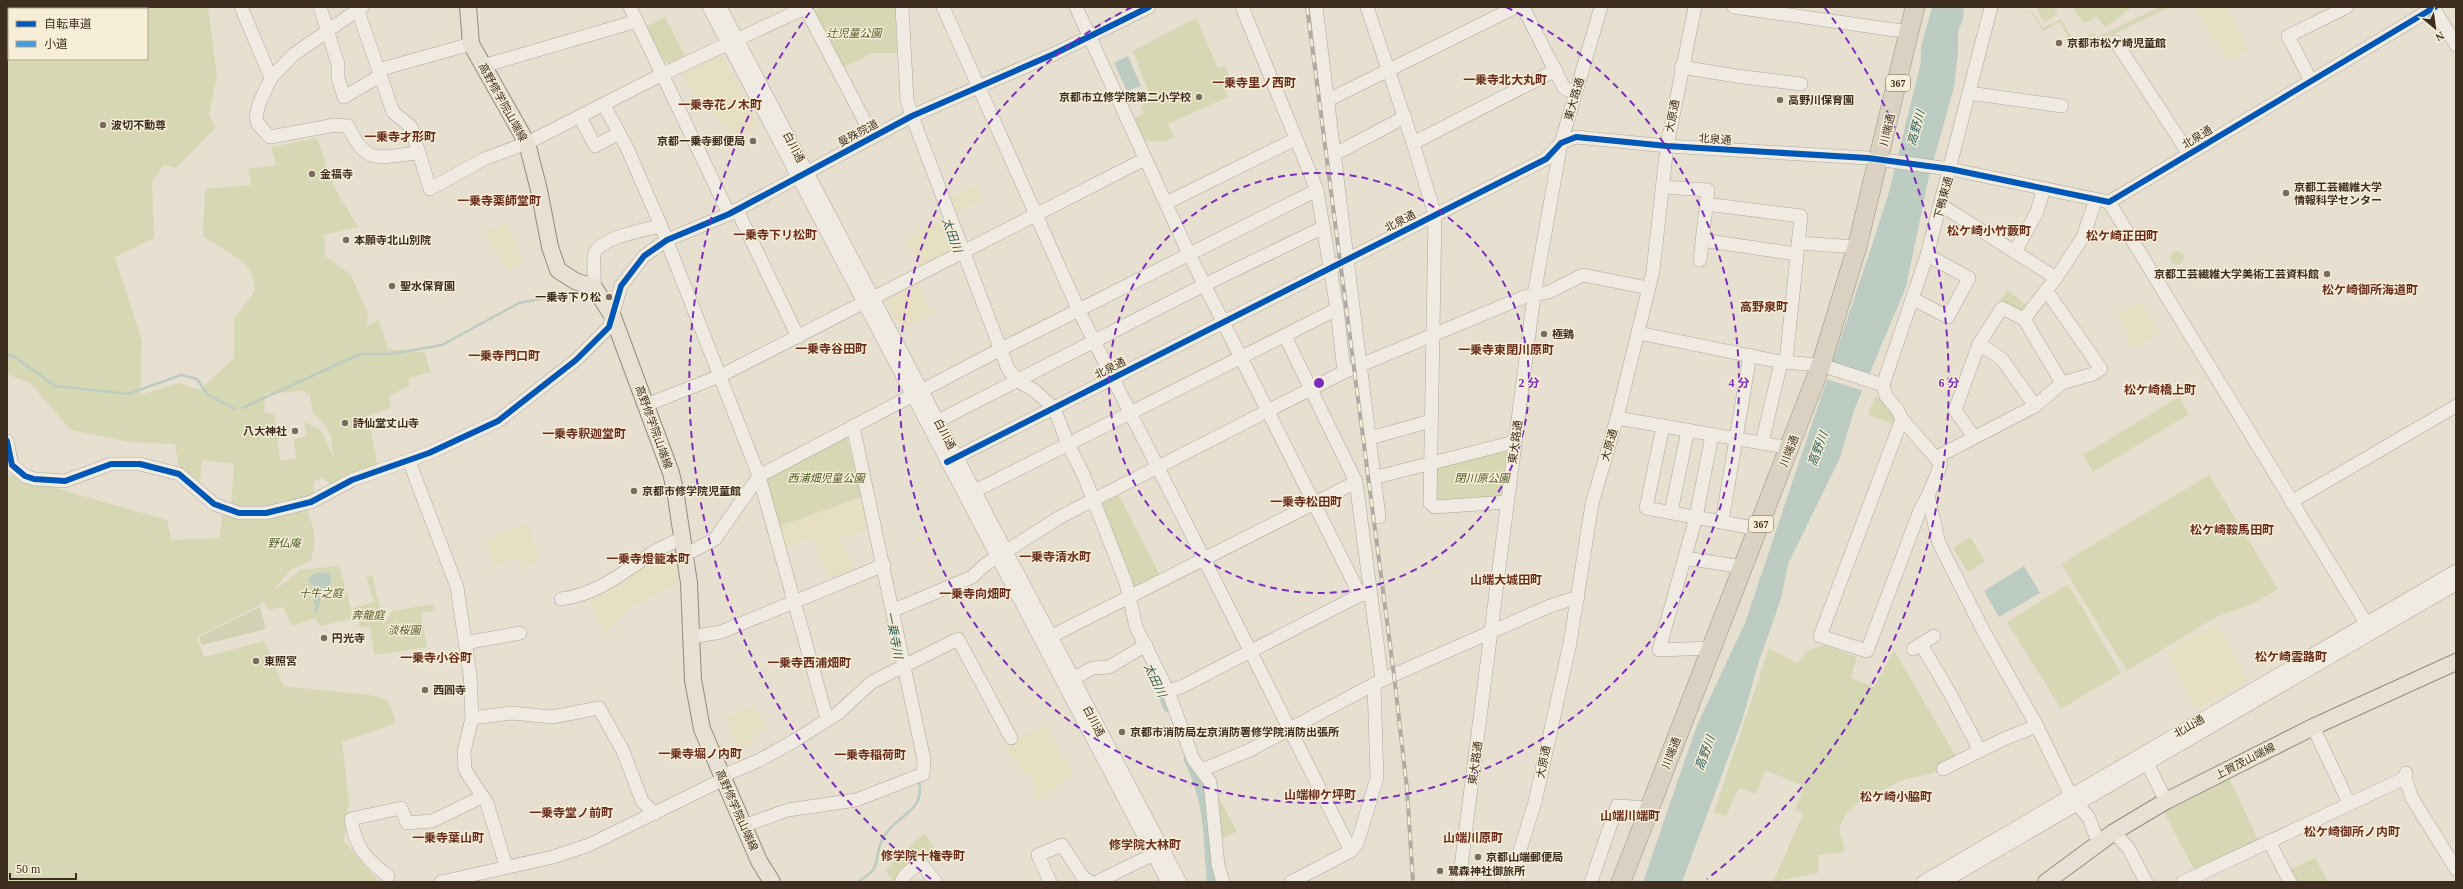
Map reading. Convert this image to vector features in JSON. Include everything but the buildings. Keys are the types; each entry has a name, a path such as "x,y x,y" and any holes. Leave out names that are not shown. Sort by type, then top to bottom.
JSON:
{"highway":[{"name":"川端通","path":"1621,882 1790,448 1825,366 1857,247 1885,160 1915,7"}],"main road":[{"name":"高野修学院山端線","path":"468,7 471,44 527,142 539,190 550,247 558,270 575,281 594,287 613,317 671,473 685,555 690,597 691,637 696,705 702,729 746,825 759,861 772,882"},
{"name":"上賀茂山端線","path":"2046,882 2098,842 2166,801 2313,727 2456,662"}],"street":[{"path":"241,7 271,78"},
{"path":"320,7 328,30 344,97 379,73 471,44"},
{"path":"630,7 733,212 798,337"},
{"name":"白川通","path":"709,7 732,41 803,174 868,301 1046,639 1168,882"},
{"name":"白川通","path":"720,7 732,41"},
{"path":"417,153 376,157 363,152 356,144 348,126 335,125 270,137 258,124 256,117 259,104 271,78 293,55 360,9 379,73 393,112 411,127 417,153 430,188 484,159 527,142 580,117 663,74 806,7 873,137"},
{"path":"902,7 909,117 998,351 1014,383 1035,392 1049,410 1084,476 1089,503 1130,596 1136,627 1168,690 1193,759 1210,782 1218,865 1223,882"},
{"path":"943,7 1079,311 1351,851"},
{"path":"1076,7 1204,285 1269,410 1314,503 1365,594"},
{"name":"曼殊院道","path":"613,317 615,302 621,286 644,256 667,240 733,212 909,117 1054,54 1149,7"},
{"path":"1242,7 1317,190 1322,228 1337,309 1344,372"},
{"path":"1316,7 1335,154 1346,260 1379,517"},
{"path":"1367,7 1414,143 1435,215 1430,503 1435,507 1507,502"},
{"path":"1328,100 1516,7"},
{"path":"1523,7 1564,88 1575,93"},
{"name":"東大路通","path":"1459,882 1482,713 1490,634 1534,295 1561,143 1601,7"},
{"name":"大原通","path":"1514,882 1519,852 1535,802 1578,598 1592,504 1617,418 1653,270 1666,146 1681,67 1695,7"},
{"path":"1734,7 1909,32"},
{"name":"下鴨東通","path":"1881,384 1913,299 1927,255 1941,205 1946,168 1969,93 1991,7"},
{"path":"2311,81 2288,36 2347,7"},
{"path":"2434,7 2456,45"},
{"name":"北泉通","path":"2109,202 2434,7"},
{"path":"483,66 637,21"},
{"path":"2116,42 2189,154"},
{"path":"1681,67 1736,76 1802,84"},
{"path":"1414,143 1556,70"},
{"path":"1969,93 2062,106"},
{"path":"604,105 619,133 667,240 759,476 827,719"},
{"path":"580,117 595,146 619,133"},
{"path":"1335,154 1405,117"},
{"name":"北泉通","path":"952,459 1546,159 1561,143 1576,137 1666,146 1885,160 1946,168"},
{"path":"1166,203 1296,139"},
{"path":"646,405 720,376 1145,159"},
{"path":"1946,168 2109,202 2369,628"},
{"path":"1662,187 1708,190 1700,260"},
{"path":"2015,252 2037,212 2044,188"},
{"path":"685,555 715,539 759,476 998,351 1317,190"},
{"path":"2024,319 2056,278 2083,237 2096,199"},
{"path":"1706,204 1801,216 1784,362 1762,443"},
{"path":"1941,205 2056,278"},
{"path":"594,287 594,255 598,250 612,240 634,231 661,226"},
{"path":"938,421 1204,285 1322,228"},
{"path":"1702,240 1797,249 1857,247"},
{"path":"1913,299 1948,318 1969,278 1927,255"},
{"path":"894,610 972,577 1001,554 1060,517 1360,365 1524,297 1549,292 1583,275 1648,288"},
{"path":"1937,457 2035,406 2062,383 2093,374 2101,369 2046,290"},
{"path":"1974,437 1955,410 1979,344 2002,308 2024,319 2062,383"},
{"path":"969,494 1337,309"},
{"path":"7,441 12,465 25,476 34,479 65,481 111,464 140,464 179,474 214,504 239,513 266,514 297,507 352,480 410,461 476,434 498,421 577,359 609,327 613,317"},
{"path":"1638,333 1784,362 1825,366 1881,384 1886,396 1897,409 1902,419 1937,457 1941,464 1928,496 1920,510 1867,651 1820,636 1902,419"},
{"path":"1284,336 1356,482 1365,594 1378,682 1377,778 1357,844 1351,851 1291,882"},
{"path":"1979,344 2002,359 2035,406"},
{"path":"1722,522 1750,355"},
{"name":"白川通","path":"917,393 938,421 952,459"},
{"path":"2291,502 2456,406"},
{"path":"1617,418 1790,448"},
{"path":"1370,438 1431,421"},
{"path":"1663,426 1646,508 1759,529"},
{"path":"746,825 788,810 856,800 923,774 924,760 894,610 849,429"},
{"path":"1671,512 1688,430"},
{"path":"1712,435 1696,517 1659,650 1712,648"},
{"path":"1373,478 1514,442"},
{"path":"410,461 457,587 470,676 472,718 464,758 466,774 486,803 498,835 506,866"},
{"path":"1046,639 1356,482"},
{"path":"1928,496 1939,543 1947,562 1985,634 2037,726 2075,799 2089,818 2098,842"},
{"path":"562,599 580,596 600,588 615,580 650,555 682,538"},
{"path":"1685,558 1743,568"},
{"path":"691,637 721,632 884,565"},
{"name":"北山通","path":"1943,882 2075,799 2147,763 2369,628 2456,571"},
{"name":"北山通","path":"1923,882 2075,799 2369,628 2456,584"},
{"path":"1168,690 1181,687 1365,594"},
{"path":"1202,770 1250,750 1378,682 1568,599 1578,598"},
{"path":"465,643 520,633"},
{"path":"1934,636 1917,646 1952,697 1980,751"},
{"path":"441,882 481,877 506,866 553,857 589,845 655,814 723,777 760,760 837,714 872,682 958,639 1011,738"},
{"path":"1068,682 1093,668 1109,667 1146,645"},
{"name":"白川通","path":"1068,682 1180,882"},
{"path":"472,718 512,713 552,717 599,708 623,751 642,801 655,814"},
{"path":"1943,769 2037,726"},
{"path":"2313,727 2349,803"},
{"path":"2147,763 2166,801"},
{"path":"2183,882 2405,775 2412,798 2456,869"},
{"path":"388,876 367,860 354,835 351,819 401,808 406,823 425,823 482,797"},
{"path":"1591,882 1617,806 1650,808"},
{"path":"2114,832 2129,849 2146,882"},
{"path":"2269,841 2290,882"},
{"path":"1050,882 1038,856 1062,845 1083,877 1090,882"},
{"path":"1097,882 1154,854"},
{"path":"759,861 762,882"},
{"path":"901,882 905,875 920,862 936,882"}],"shaded area":[{"path":"2194,7 2226,7 2249,49 2228,61"},
{"path":"720,51 760,126 738,137 705,107 680,71"},
{"path":"977,185 984,198 956,213 950,198"},
{"path":"940,220 951,252 921,269 906,239"},
{"path":"508,223 523,263 508,270 484,231"},
{"path":"916,281 933,313 901,330 884,297"},
{"path":"2142,302 2160,333 2133,349 2118,313"},
{"path":"863,498 870,529 840,539 853,569 829,578 813,538 783,548 776,528"},
{"path":"528,523 539,559 523,570 518,558 493,567 485,539"},
{"path":"675,545 679,582 630,608 604,635 588,596"},
{"path":"2216,623 2248,680 2197,709 2166,652"},
{"path":"754,705 767,729 751,736 754,743 738,749 726,718"},
{"path":"1047,725 1072,774 1043,799 1035,800 1037,792 1032,780 1004,749 1016,738"}],"green space":[{"path":"7,7 208,7 217,76 209,116 216,127 176,168 164,165 152,181 154,238 115,257 142,341 140,395 179,383 200,390 234,358 234,319 255,291 252,274 242,261 203,236 205,189 251,185 248,169 276,165 271,147 317,138 334,187 358,227 324,235 325,256 351,275 368,314 367,326 379,320 388,349 424,352 431,372 409,378 409,386 389,396 391,408 368,416 378,468 348,478 342,473 345,481 332,485 322,478 313,482 315,495 260,509 231,506 234,464 202,460 200,482 179,468 175,444 129,442 71,430 30,383 7,374","holes":["303,391 310,395 313,413 326,426 331,438 333,456 320,429 304,422 307,436 294,439 296,458 280,461 275,415 264,412 265,394"]},
{"name":"辻児童公園","path":"820,7 895,7 897,53 873,53 842,68 813,12"},
{"path":"2011,7 2034,14 2043,28 2061,19 2074,43 2093,33 2097,37 2160,7 2169,7 2097,42 2093,35 2073,46 2060,22 2043,31 2033,15"},
{"path":"2037,7 2054,7 2058,13 2046,22 2042,20"},
{"path":"2072,7 2132,7 2107,26 2103,25 2096,16 2088,22 2083,22"},
{"path":"665,17 685,56 670,64 665,62 646,27"},
{"path":"1196,18 1218,68 1225,66 1234,85 1225,90 1228,97 1168,124 1174,137 1164,142 1144,140 1134,118 1144,113 1141,106 1152,101 1133,51"},
{"path":"2174,251 2180,251 2184,255 2184,261 2180,265 2174,265 2170,261 2170,255"},
{"path":"2008,290 2026,305 2023,310 2017,311 2000,300"},
{"path":"1875,397 1886,404 1892,412 1894,425 1868,414"},
{"path":"2179,397 2189,414 2093,472 2083,455"},
{"name":"西浦畑児童公園","path":"846,433 862,497 777,527 766,479"},
{"name":"閉川原公園","path":"1505,448 1509,451 1503,497 1440,504 1436,500 1436,469 1441,464"},
{"path":"7,474 167,520 172,540 219,538 223,512 305,506 311,520 315,538 311,560 291,570 271,593 300,570 339,566 354,618 321,626 315,618 292,626 283,607 269,610 263,601 260,605 197,637 204,657 264,641 284,686 370,695 388,700 396,723 342,742 349,801 344,841 379,882 7,882"},
{"path":"2209,475 2278,589 2254,603 2216,617 2127,671 2061,564"},
{"path":"1117,492 1160,575 1130,589 1096,502"},
{"path":"1970,537 1985,561 1968,572 1953,548"},
{"name":"淡桜園","path":"372,575 384,624 392,611 434,604 435,610 421,613 427,647 374,655 370,626 360,628 353,608 374,602 366,577"},
{"path":"2068,584 2121,673 2061,709 2007,622"},
{"path":"260,607 266,629 202,645 199,637"},
{"path":"1824,645 1857,657 1851,678 1874,687 1894,650 1958,760 1930,774 1902,780 1858,803 1846,814 1839,828 1845,852 1818,855 1818,873 1773,882 1803,814 1795,810 1804,786 1765,770 1756,794 1739,788 1726,816 1714,812 1769,648 1797,663 1808,650"},
{"path":"2227,774 2259,842 2196,873 2162,809"},
{"path":"1216,793 1237,831 1221,840"},
{"path":"924,833 937,851 924,861 919,856 899,874 895,882 885,870"},
{"path":"2315,858 2328,882 2294,882 2288,870"}],"water":[{"name":"高野川","path":"1932,7 1964,7 1963,19 1958,32 1958,54 1954,87 1928,181 1906,287 1855,408 1839,460 1788,564 1781,599 1759,661 1742,721 1682,882 1643,882 1697,725 1745,623 1871,248 1889,192 1921,62 1921,47"},
{"path":"1128,56 1141,86 1127,91 1114,63"},
{"path":"2024,566 2040,593 1999,617 1984,591"},
{"path":"321,572 331,574 331,583 325,588 316,613 313,612 316,606 313,600 317,589 308,581 312,575"}],"pier":[{"path":"1831,364 1870,376 1864,391 1826,379"}],"waterway":[{"path":"242,408 360,354 391,354 442,345 519,303 557,296"},
{"path":"7,356 12,355 55,386 128,394 181,375 197,379 207,394 235,409"},
{"name":"太田川","path":"1154,676 1168,708"},
{"name":"太田川","path":"1188,759 1198,782 1204,804 1211,882"},
{"name":"一乗寺川","path":"857,882 865,877 874,868 879,848 885,834 893,825 908,813 918,801 920,789 919,780"}],"railway":[{"path":"1307,7 1394,675 1407,789 1413,882"}],"marked path":[{"path":"2430,22 2433,8"}],"cycle path":[{"path":"7,441 12,465 25,476 34,479 65,481 111,464 140,464 179,474 214,504 239,513 266,513 311,502 352,480 429,453 498,421 576,360 609,327 621,286 644,256 667,240 729,214 912,116 1054,54 1149,7"},
{"path":"947,462 1546,159 1561,143 1576,137 1667,146 1868,158 1950,169 2109,202 2435,7"}],"place":[{"name":"京都市松ケ崎児童館","path":"2059,43"},
{"name":"京都市立修学院第二小学校","path":"1199,97"},
{"name":"高野川保育園","path":"1780,100"},
{"name":"波切不動尊","path":"103,125"},
{"name":"京都一乗寺郵便局","path":"753,141"},
{"name":"金福寺","path":"312,174"},
{"name":"京都工芸繊維大学 情報科学センター","path":"2286,193"},
{"name":"本願寺北山別院","path":"346,240"},
{"name":"京都工芸繊維大学美術工芸資料館","path":"2327,274"},
{"name":"聖水保育園","path":"392,286"},
{"name":"一乗寺下り松","path":"609,297"},
{"name":"極鶏","path":"1544,334"},
{"name":"詩仙堂丈山寺","path":"345,423"},
{"name":"八大神社","path":"295,431"},
{"name":"京都市修学院児童館","path":"634,491"},
{"name":"円光寺","path":"324,638"},
{"name":"東照宮","path":"256,661"},
{"name":"西圓寺","path":"425,690"},
{"name":"京都市消防局左京消防署修学院消防出張所","path":"1122,732"},
{"name":"京都山端郵便局","path":"1478,857"},
{"name":"鷺森神社御旅所","path":"1440,871"}],"district":[{"name":"一乗寺北大丸町","path":"1505,80"},
{"name":"一乗寺里ノ西町","path":"1254,83"},
{"name":"一乗寺花ノ木町","path":"720,105"},
{"name":"一乗寺才形町","path":"400,137"},
{"name":"一乗寺薬師堂町","path":"499,201"},
{"name":"松ケ崎小竹藪町","path":"1989,231"},
{"name":"一乗寺下リ松町","path":"775,235"},
{"name":"松ケ崎正田町","path":"2122,236"},
{"name":"松ケ崎御所海道町","path":"2370,290"},
{"name":"高野泉町","path":"1764,307"},
{"name":"一乗寺谷田町","path":"831,349"},
{"name":"一乗寺東閉川原町","path":"1506,350"},
{"name":"一乗寺門口町","path":"504,356"},
{"name":"松ケ崎橋上町","path":"2160,390"},
{"name":"一乗寺釈迦堂町","path":"584,434"},
{"name":"一乗寺松田町","path":"1306,502"},
{"name":"松ケ崎鞍馬田町","path":"2232,530"},
{"name":"一乗寺清水町","path":"1055,557"},
{"name":"一乗寺燈籠本町","path":"648,559"},
{"name":"山端大城田町","path":"1506,580"},
{"name":"一乗寺向畑町","path":"975,594"},
{"name":"松ケ崎雲路町","path":"2291,657"},
{"name":"一乗寺小谷町","path":"436,658"},
{"name":"一乗寺西浦畑町","path":"809,663"},
{"name":"一乗寺堀ノ内町","path":"700,754"},
{"name":"一乗寺稲荷町","path":"870,755"},
{"name":"山端柳ケ坪町","path":"1320,795"},
{"name":"松ケ崎小脇町","path":"1896,797"},
{"name":"一乗寺堂ノ前町","path":"571,813"},
{"name":"山端川端町","path":"1630,816"},
{"name":"松ケ崎御所ノ内町","path":"2352,832"},
{"name":"一乗寺葉山町","path":"448,838"},
{"name":"山端川原町","path":"1473,838"},
{"name":"修学院大林町","path":"1145,845"},
{"name":"修学院十権寺町","path":"923,856"}],"park label":[{"name":"野仏庵","path":"284,543"},
{"name":"十牛之庭","path":"321,593"},
{"name":"奔龍庭","path":"368,615"}]}
